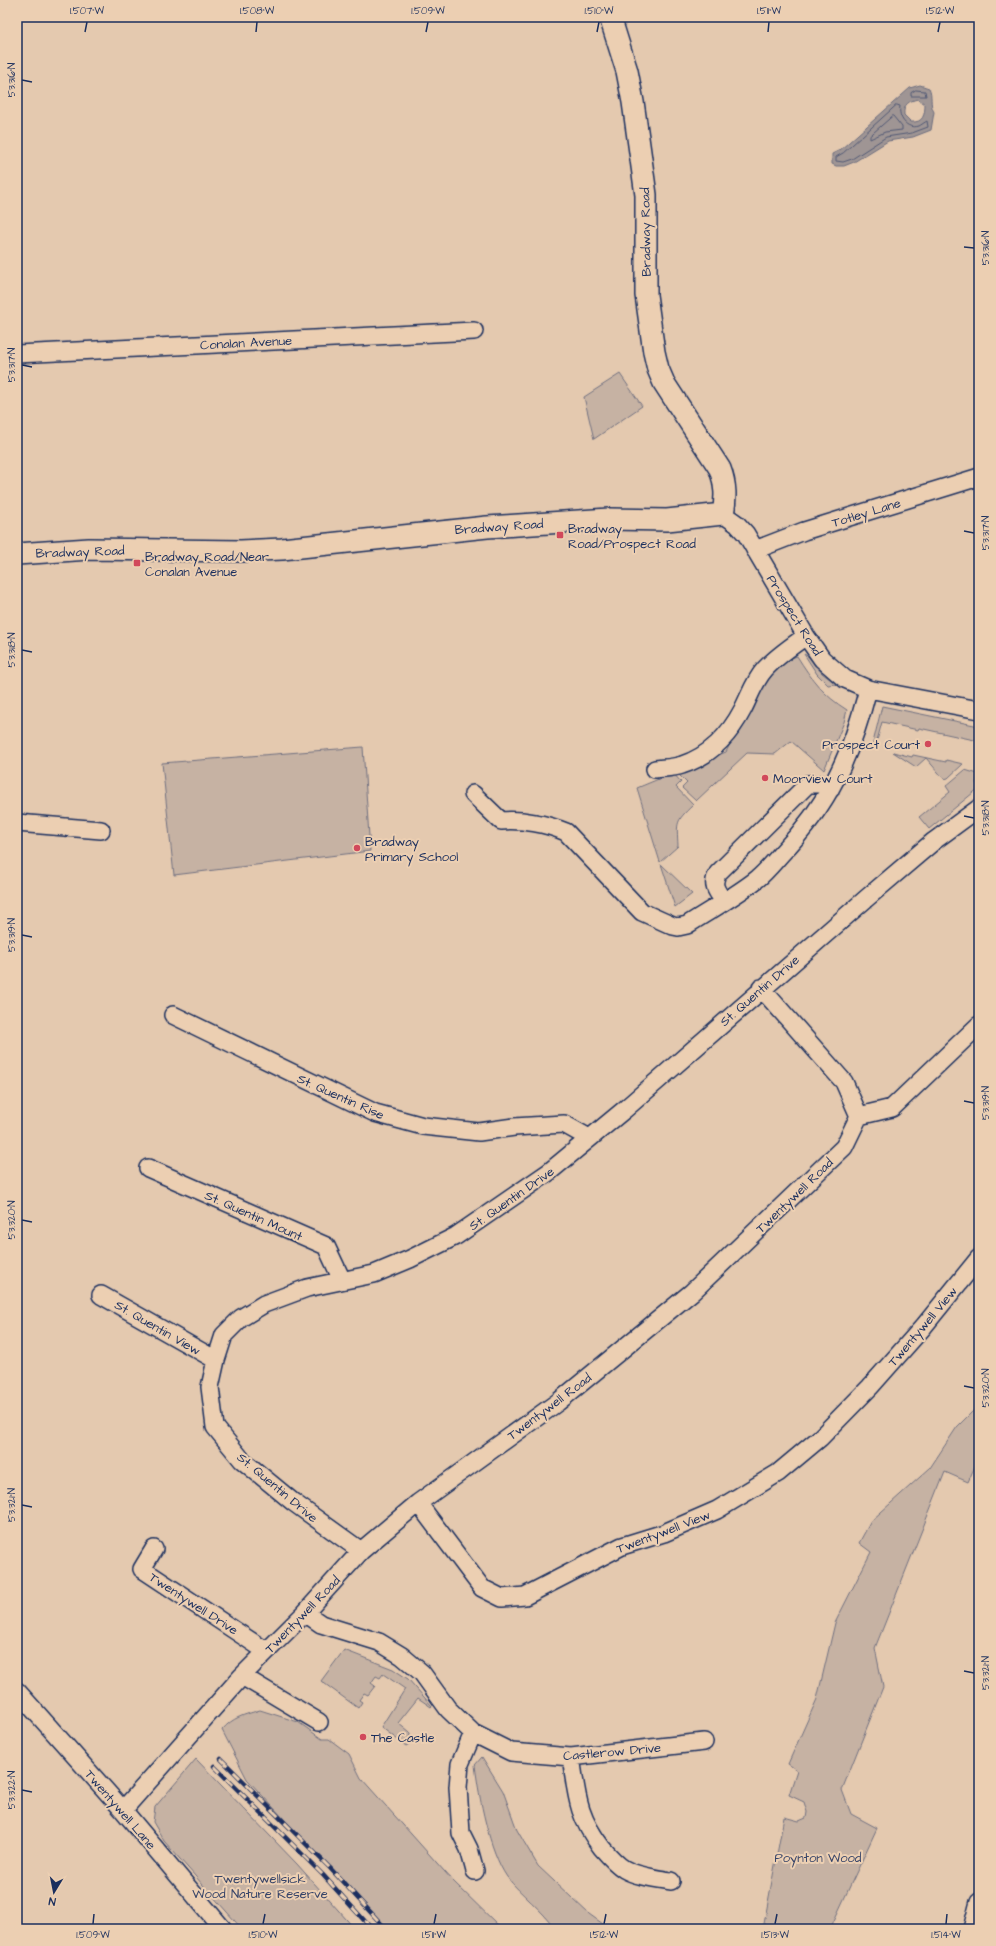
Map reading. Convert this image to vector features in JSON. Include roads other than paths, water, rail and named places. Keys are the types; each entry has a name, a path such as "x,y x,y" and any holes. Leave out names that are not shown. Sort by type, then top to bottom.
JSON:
{"main road":[{"name":"Bradway Road","path":"17,554 89,549 235,551 282,549 487,527 609,519 667,520 723,514 726,497 724,479 720,469 664,383 656,363 646,295 646,194 629,79 619,41 610,17"}],"street":[{"name":"Conalan Avenue","path":"17,354 474,330"},
{"name":"Totley Lane","path":"755,550 804,531 979,477"},
{"name":"Prospect Road","path":"723,514 737,524 746,534 806,636 822,659 834,671 845,679 868,690 979,710"},
{"path":"654,769 682,765 709,750 725,737 736,722 756,682 765,669 778,656 806,636"},
{"path":"473,794 501,821 510,820 550,826 566,832 642,912 673,926 678,927 687,925 757,880 799,835 825,800 853,742 868,690"},
{"path":"724,901 714,886 714,879 718,873 808,784 820,784 830,790"},
{"name":"St. Quentin Drive","path":"361,1551 293,1502 242,1460 215,1427 210,1387 216,1360 224,1335 241,1318 264,1304 307,1288 374,1274 410,1259 456,1236 549,1172 624,1110 761,988 934,841 979,808"},
{"path":"17,823 100,830"},
{"path":"761,988 844,1082 859,1116 892,1108 979,1025"},
{"name":"St. Quentin Rise","path":"173,1015 375,1113 423,1126 478,1132 514,1127 564,1124 589,1138"},
{"name":"Twentywell Road","path":"123,1810 242,1676 305,1613 361,1551 418,1503 558,1402 692,1292 844,1147 859,1116"},
{"name":"St. Quentin Mount","path":"148,1168 326,1246 342,1280"},
{"name":"Twentywell View","path":"418,1503 482,1588 502,1598 525,1596 622,1546 664,1533 717,1510 778,1474 820,1438 870,1387 924,1326 979,1258"},
{"name":"St. Quentin View","path":"101,1295 216,1360"},
{"name":"Twentywell Drive","path":"154,1549 142,1569 266,1651"},
{"name":"Castlerow Drive","path":"305,1613 321,1624 379,1642 402,1656 422,1673 448,1708 473,1733 511,1752 571,1757 704,1742"},
{"path":"242,1676 319,1722"},
{"name":"Twentywell Lane","path":"17,1691 123,1810 223,1929"},
{"path":"473,1733 460,1764 458,1787 462,1833 469,1849 475,1871"},
{"path":"571,1757 580,1809 584,1821 591,1833 608,1855 624,1869 642,1876 671,1881"},
{"path":"972,1929 979,1902"}],"water":[{"path":"920,85 929,88 934,112 931,130 913,137 888,141 854,162 844,166 836,166 832,164 832,154 840,150 910,88","holes":["918,99 925,104 924,115 921,120 911,122 904,115 904,108 909,102"]}],"railway":[{"path":"221,1759 330,1868 386,1929"},
{"path":"214,1766 323,1875 372,1929"}],"place":[{"name":"Bradway Road/Prospect Road","path":"560,535"},
{"name":"Bradway Road/Near Conalan Avenue","path":"137,563"},
{"name":"Prospect Court","path":"928,744"},
{"name":"Moorview Court","path":"765,778"},
{"name":"Bradway Primary School","path":"357,848"},
{"name":"The Castle","path":"363,1737"}],"park label":[{"name":"Poynton Wood","path":"818,1857"},
{"name":"Twentywellsick Wood Nature Reserve","path":"260,1886"}]}
